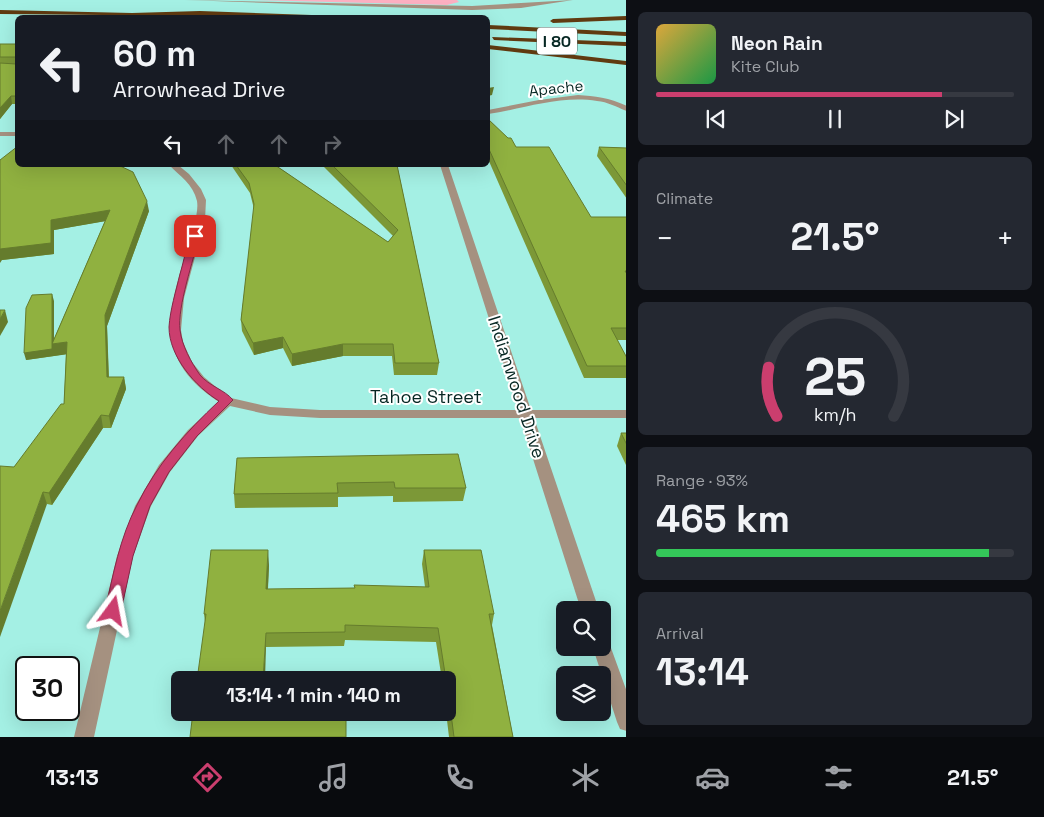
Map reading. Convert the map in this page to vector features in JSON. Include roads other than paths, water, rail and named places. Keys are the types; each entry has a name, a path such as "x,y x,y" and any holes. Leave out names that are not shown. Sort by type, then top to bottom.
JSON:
{"highway":[{"path":"0,12 163,15"},
{"path":"134,14 278,15"},
{"path":"546,21 626,18"},
{"path":"490,20 530,21"},
{"name":"I 80","path":"490,27 626,34"},
{"name":"I 80","path":"490,37 626,44"},
{"path":"490,47 626,63"}],"street":[{"path":"188,0 472,8 521,6 570,0"},
{"path":"467,0 472,8"},
{"name":"Apache","path":"490,112 576,98 604,99 626,108"},
{"path":"0,134 15,134"},
{"name":"Tahoe Street","path":"176,167 184,173 194,186 201,201 199,218 178,304 174,329 182,354 196,377 208,389 227,400 270,411 320,414 626,414"},
{"name":"Indianwood Drive","path":"445,167 587,601"},
{"path":"84,737 125,556 143,506 164,469 193,433 227,400"},
{"path":"605,656 626,722"}]}
